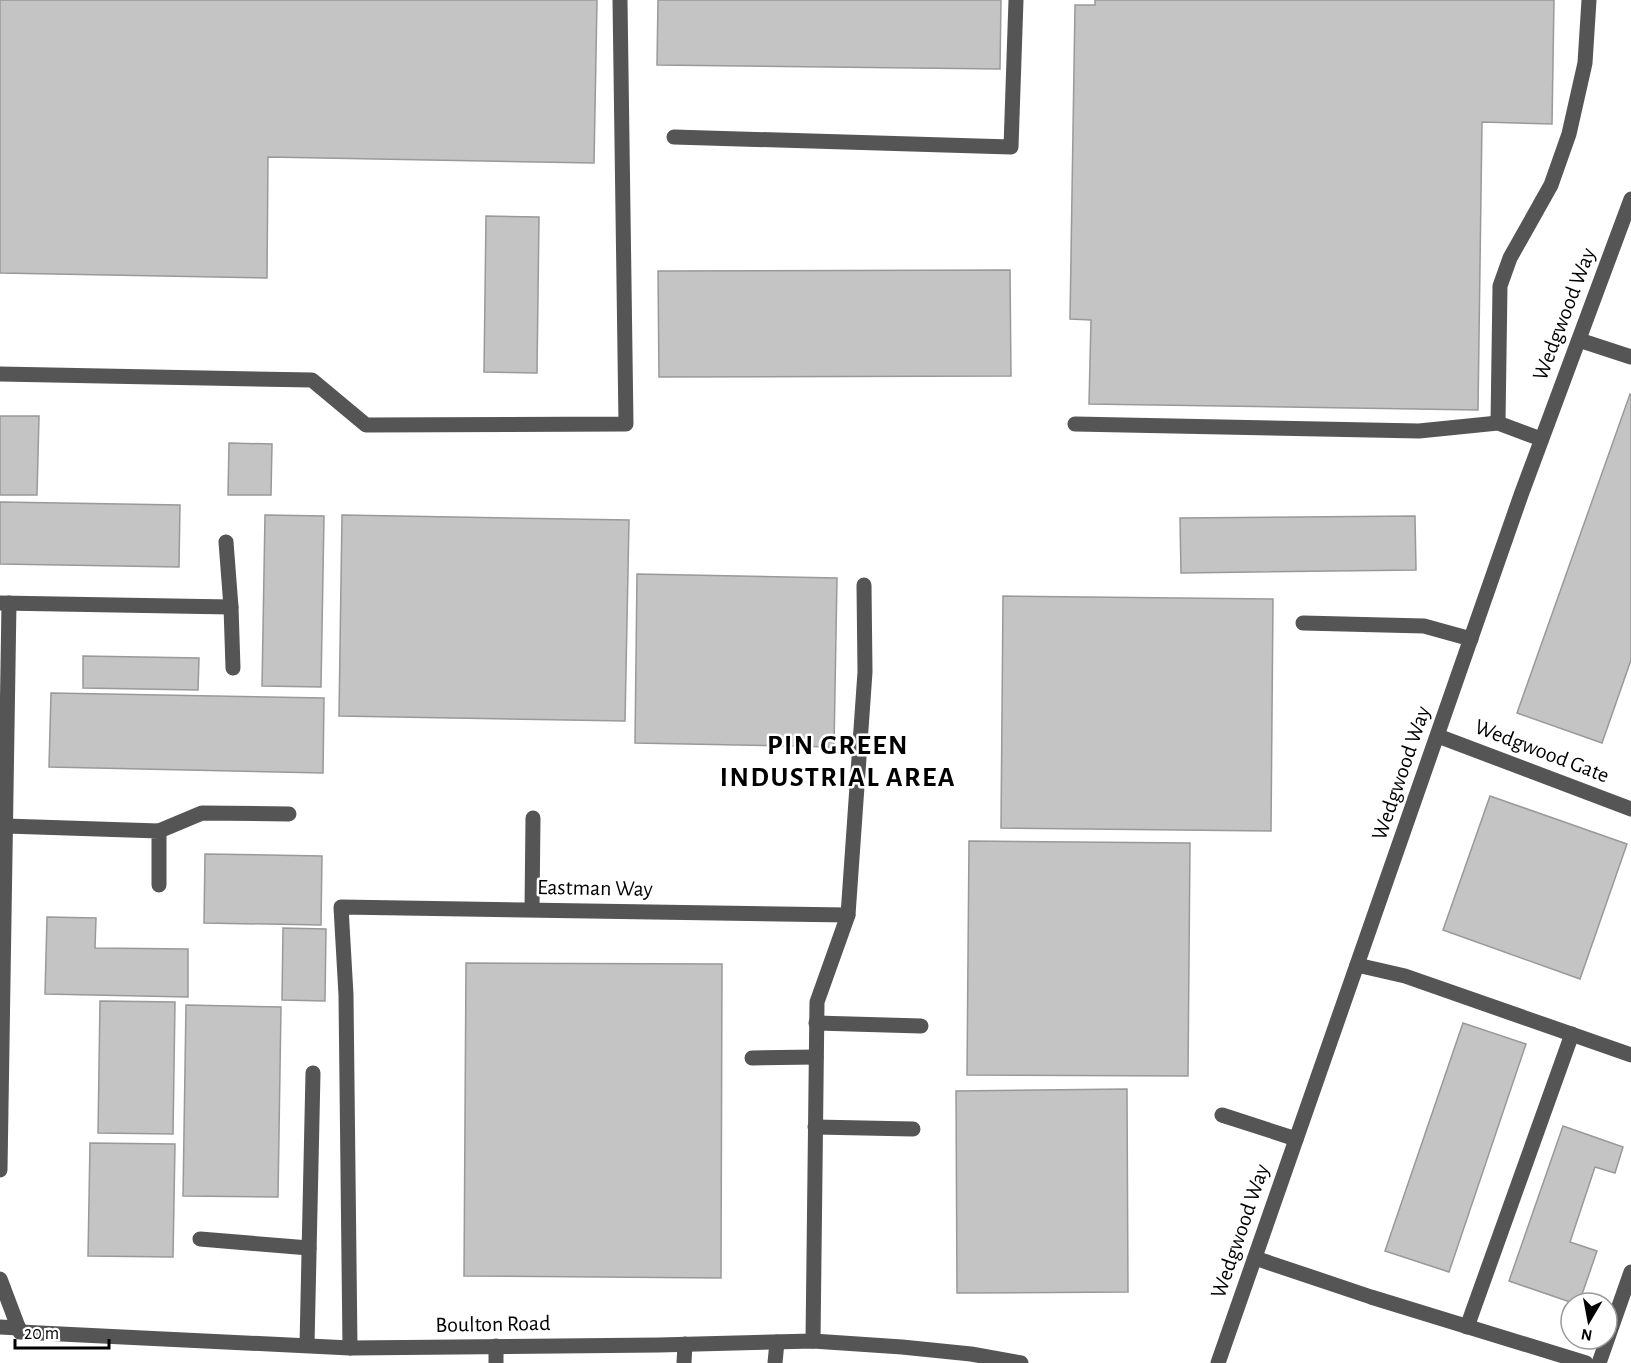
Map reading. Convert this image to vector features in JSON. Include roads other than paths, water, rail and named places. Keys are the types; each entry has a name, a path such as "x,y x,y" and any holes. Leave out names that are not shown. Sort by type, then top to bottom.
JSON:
{"street":[{"path":"0,374 312,380 366,425 626,424 620,0"},
{"path":"674,137 1011,147 1016,0"},
{"path":"1498,423 1500,286 1510,258 1551,184 1569,134 1585,63 1589,0"},
{"name":"Wedgwood Way","path":"1218,1363 1541,439 1631,199"},
{"path":"1578,340 1631,357"},
{"path":"1075,424 1419,431 1498,423 1541,439"},
{"path":"226,542 233,668"},
{"path":"813,1341 817,1002 848,915 865,672 864,585"},
{"path":"0,1170 9,679 5,603 231,607"},
{"path":"1303,623 1424,626 1471,639"},
{"name":"Wedgwood Gate","path":"1438,736 1631,809"},
{"path":"6,826 159,831 202,813 289,814"},
{"path":"532,909 533,818"},
{"path":"159,831 159,885"},
{"name":"Eastman Way","path":"350,1348 346,995 341,908 848,915"},
{"path":"1357,965 1405,976 1631,1054"},
{"path":"816,1023 921,1026"},
{"path":"1467,1327 1572,1034"},
{"path":"752,1058 816,1058"},
{"path":"307,1345 313,1073"},
{"path":"1222,1115 1296,1139"},
{"path":"815,1127 913,1129"},
{"path":"200,1239 309,1248"},
{"path":"1255,1258 1586,1363"},
{"path":"1599,1363 1631,1272"},
{"path":"0,1279 19,1328"},
{"name":"Boulton Road","path":"0,1327 19,1328 20,1332 350,1348 813,1341 902,1347 1021,1363"},
{"path":"775,1363 777,1342"},
{"path":"684,1363 685,1344"},
{"path":"496,1346 496,1363"}],"district":[{"name":"PIN GREEN INDUSTRIAL AREA","path":"838,762"}]}
